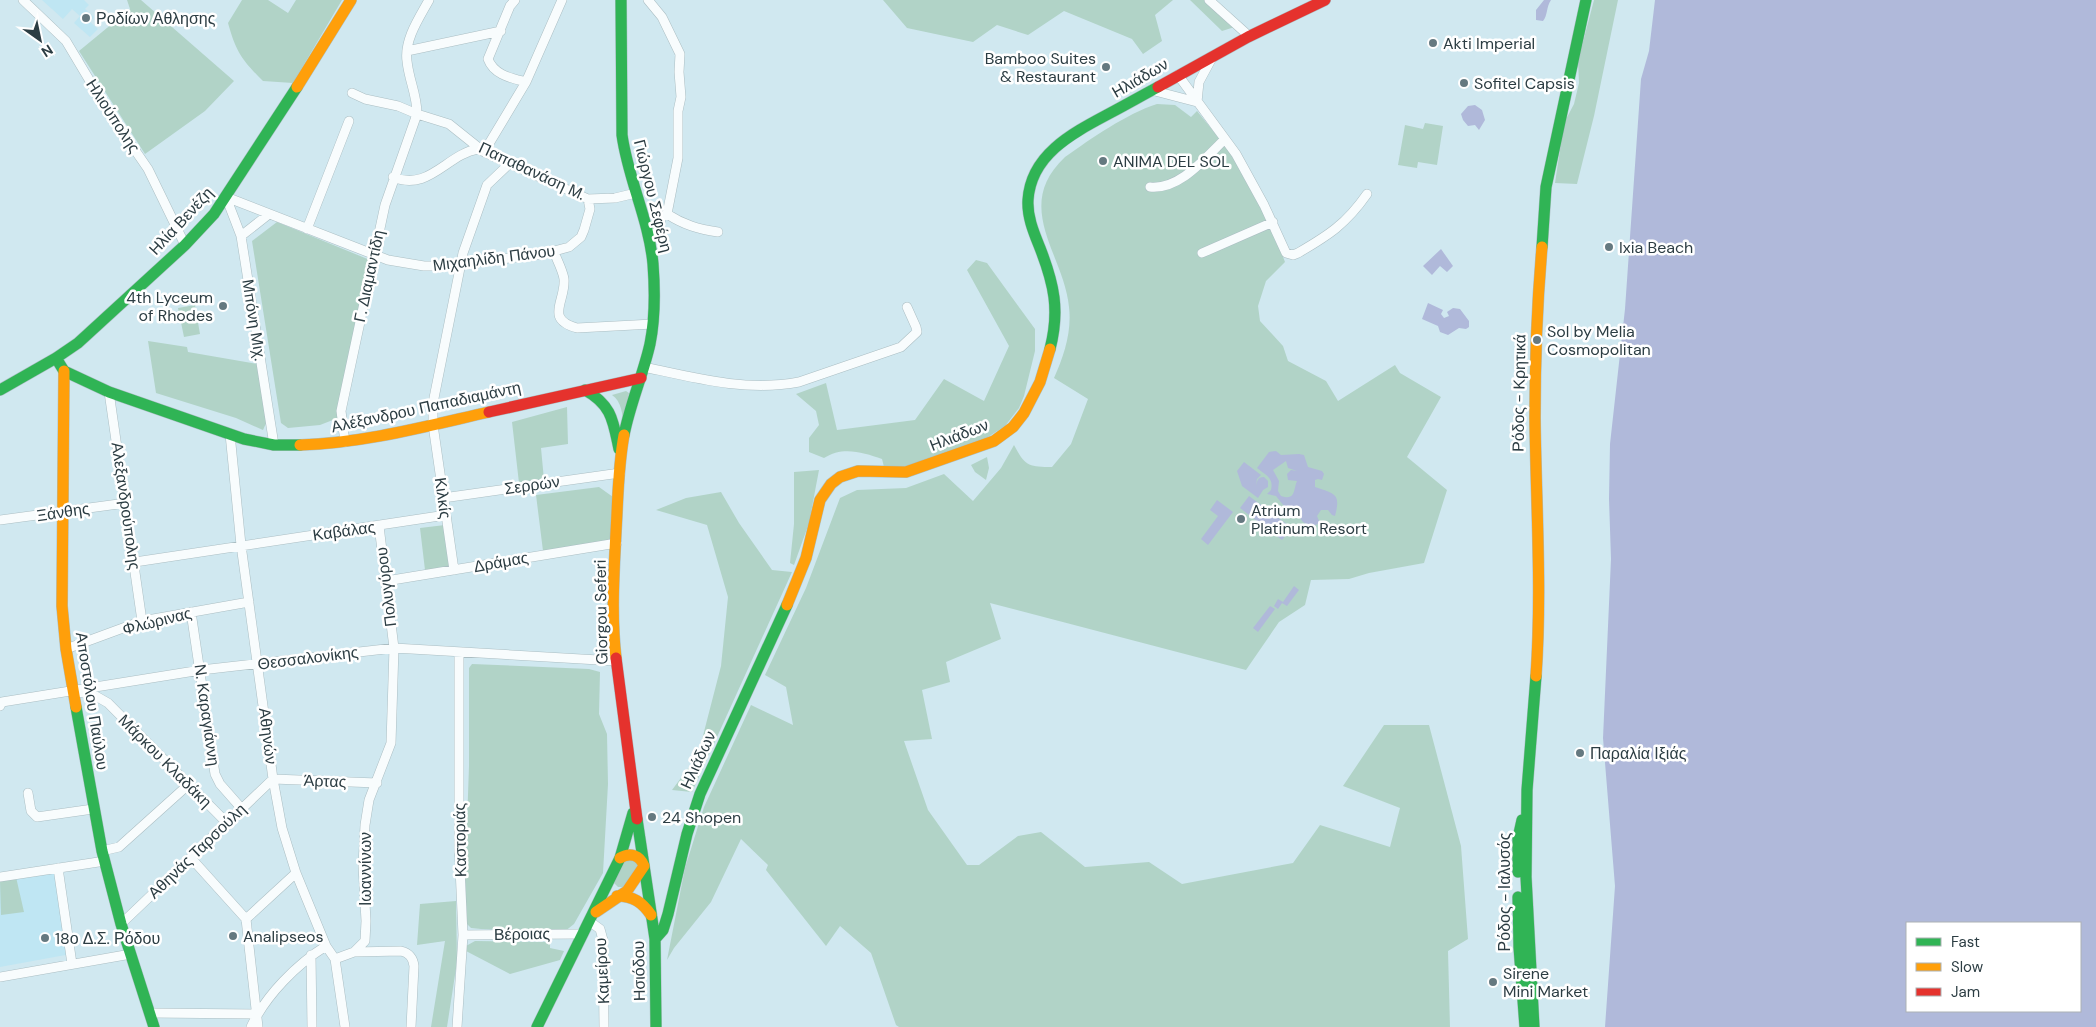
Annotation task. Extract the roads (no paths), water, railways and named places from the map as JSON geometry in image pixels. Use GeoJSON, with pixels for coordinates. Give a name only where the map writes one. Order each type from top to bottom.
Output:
{"type":"FeatureCollection","features":[{"type":"Feature","properties":{"kind":"street","name":"Ηλιούπολης"},"geometry":{"type":"LineString","coordinates":[[23,0],[66,41],[106,108],[148,169],[185,245]]}},
{"type":"Feature","properties":{"kind":"street","name":"Ηλία Βενέζη"},"geometry":{"type":"LineString","coordinates":[[0,390],[78,343],[185,245],[214,214],[275,123],[351,0]]}},
{"type":"Feature","properties":{"kind":"street"},"geometry":{"type":"LineString","coordinates":[[417,114],[417,99],[408,68],[407,52],[416,25],[429,0]]}},
{"type":"Feature","properties":{"kind":"street"},"geometry":{"type":"LineString","coordinates":[[515,0],[510,6],[488,59],[490,65],[502,76],[526,82]]}},
{"type":"Feature","properties":{"kind":"street"},"geometry":{"type":"LineString","coordinates":[[393,177],[403,181],[412,181],[436,172],[468,150],[481,151],[526,82],[562,0]]}},
{"type":"Feature","properties":{"kind":"street","name":"Γιώργου Σεφέρη"},"geometry":{"type":"LineString","coordinates":[[620,456],[653,324],[653,263],[648,236],[624,150],[621,126],[621,0]]}},
{"type":"Feature","properties":{"kind":"street"},"geometry":{"type":"LineString","coordinates":[[648,0],[662,17],[680,54],[679,72],[682,97],[678,111],[678,158],[667,214]]}},
{"type":"Feature","properties":{"kind":"street"},"geometry":{"type":"LineString","coordinates":[[1209,0],[1249,36]]}},
{"type":"Feature","properties":{"kind":"street","name":"Ηλιάδων"},"geometry":{"type":"LineString","coordinates":[[655,939],[663,930],[668,914],[696,805],[769,648],[811,546],[818,506],[824,494],[836,479],[854,471],[868,469],[896,473],[906,472],[994,441],[1015,424],[1030,400],[1050,350],[1055,320],[1056,298],[1034,237],[1028,201],[1032,178],[1047,154],[1066,139],[1214,54],[1325,0]]}},
{"type":"Feature","properties":{"kind":"street","name":"Ρόδος - Κρητικά"},"geometry":{"type":"LineString","coordinates":[[1527,790],[1539,635],[1534,416],[1540,264],[1546,187],[1586,0]]}},
{"type":"Feature","properties":{"kind":"street"},"geometry":{"type":"LineString","coordinates":[[407,52],[501,31]]}},
{"type":"Feature","properties":{"kind":"street"},"geometry":{"type":"LineString","coordinates":[[1197,102],[1199,82],[1214,54]]}},
{"type":"Feature","properties":{"kind":"street"},"geometry":{"type":"LineString","coordinates":[[1178,75],[1236,154],[1273,222],[1286,253],[1293,255],[1330,234],[1352,215],[1367,194]]}},
{"type":"Feature","properties":{"kind":"street"},"geometry":{"type":"LineString","coordinates":[[1151,90],[1197,102]]}},
{"type":"Feature","properties":{"kind":"street","name":"Παπαθανάση Μ."},"geometry":{"type":"LineString","coordinates":[[352,93],[366,99],[408,109],[417,114],[449,124],[462,132],[481,151],[588,199],[614,198],[636,193]]}},
{"type":"Feature","properties":{"kind":"street","name":"Γ. Διαμαντίδη"},"geometry":{"type":"LineString","coordinates":[[345,442],[341,411],[374,254],[393,177],[417,114]]}},
{"type":"Feature","properties":{"kind":"street"},"geometry":{"type":"LineString","coordinates":[[307,229],[349,122]]}},
{"type":"Feature","properties":{"kind":"street"},"geometry":{"type":"LineString","coordinates":[[1150,187],[1159,188],[1175,182],[1196,167],[1225,139]]}},
{"type":"Feature","properties":{"kind":"street","name":"Κιλκίς"},"geometry":{"type":"LineString","coordinates":[[454,570],[433,425],[433,403],[463,253],[487,185],[509,164]]}},
{"type":"Feature","properties":{"kind":"street","name":"Μιχαηλίδη Πάνου"},"geometry":{"type":"LineString","coordinates":[[226,197],[388,260],[424,266],[444,266],[554,252],[569,247],[581,237],[589,218],[588,199]]}},
{"type":"Feature","properties":{"kind":"street","name":"Μπόνη Μιχ."},"geometry":{"type":"LineString","coordinates":[[226,197],[241,236],[274,445]]}},
{"type":"Feature","properties":{"kind":"street"},"geometry":{"type":"LineString","coordinates":[[241,236],[269,214]]}},
{"type":"Feature","properties":{"kind":"street"},"geometry":{"type":"LineString","coordinates":[[667,214],[695,228],[718,232]]}},
{"type":"Feature","properties":{"kind":"street"},"geometry":{"type":"LineString","coordinates":[[648,236],[658,231],[661,217],[667,214]]}},
{"type":"Feature","properties":{"kind":"street"},"geometry":{"type":"LineString","coordinates":[[1202,253],[1273,222]]}},
{"type":"Feature","properties":{"kind":"street"},"geometry":{"type":"LineString","coordinates":[[554,252],[564,277],[558,311],[565,325],[577,328],[653,324]]}},
{"type":"Feature","properties":{"kind":"street"},"geometry":{"type":"LineString","coordinates":[[642,373],[732,384],[784,385],[799,382],[906,344],[917,332],[907,307]]}},
{"type":"Feature","properties":{"kind":"street"},"geometry":{"type":"LineString","coordinates":[[56,358],[64,371]]}},
{"type":"Feature","properties":{"kind":"street","name":"Αλέξανδρου Παπαδιαμάντη"},"geometry":{"type":"LineString","coordinates":[[64,371],[109,392],[257,443],[305,446],[345,442],[433,425],[586,390],[642,373]]}},
{"type":"Feature","properties":{"kind":"street","name":"Αποστόλου Παύλου"},"geometry":{"type":"LineString","coordinates":[[64,371],[62,606],[66,649],[93,809],[103,856],[121,924],[154,1027]]}},
{"type":"Feature","properties":{"kind":"street"},"geometry":{"type":"LineString","coordinates":[[586,390],[598,396],[610,411],[620,456]]}},
{"type":"Feature","properties":{"kind":"street","name":"Αλεξανδρούπολης"},"geometry":{"type":"LineString","coordinates":[[109,392],[142,621]]}},
{"type":"Feature","properties":{"kind":"street","name":"Αθηνών"},"geometry":{"type":"LineString","coordinates":[[230,434],[241,545],[259,664],[273,779],[282,828],[296,873],[326,946],[335,959],[345,1027]]}},
{"type":"Feature","properties":{"kind":"street","name":"Giorgou Seferi"},"geometry":{"type":"LineString","coordinates":[[620,456],[614,580],[616,661],[634,797]]}},
{"type":"Feature","properties":{"kind":"street","name":"Σερρών"},"geometry":{"type":"LineString","coordinates":[[444,498],[620,473]]}},
{"type":"Feature","properties":{"kind":"street","name":"Ξάνθης"},"geometry":{"type":"LineString","coordinates":[[0,520],[126,503]]}},
{"type":"Feature","properties":{"kind":"street","name":"Καβάλας"},"geometry":{"type":"LineString","coordinates":[[135,562],[446,515]]}},
{"type":"Feature","properties":{"kind":"street","name":"Πολυγύρου"},"geometry":{"type":"LineString","coordinates":[[377,783],[391,743],[394,648],[379,526]]}},
{"type":"Feature","properties":{"kind":"street","name":"Δράμας"},"geometry":{"type":"LineString","coordinates":[[386,581],[617,543]]}},
{"type":"Feature","properties":{"kind":"street","name":"Φλώρινας"},"geometry":{"type":"LineString","coordinates":[[66,649],[142,621],[250,602]]}},
{"type":"Feature","properties":{"kind":"street","name":"Ν. Καραγιάννη"},"geometry":{"type":"LineString","coordinates":[[191,612],[215,774],[220,784],[242,809]]}},
{"type":"Feature","properties":{"kind":"street","name":"Θεσσαλονίκης"},"geometry":{"type":"LineString","coordinates":[[1,704],[201,670],[394,648],[616,661]]}},
{"type":"Feature","properties":{"kind":"street","name":"Καστοριάς"},"geometry":{"type":"LineString","coordinates":[[457,1027],[463,935],[460,845],[459,652]]}},
{"type":"Feature","properties":{"kind":"street","name":"Μάρκου Κλαδάκη"},"geometry":{"type":"LineString","coordinates":[[73,691],[94,695],[108,703],[227,823]]}},
{"type":"Feature","properties":{"kind":"street","name":"Άρτας"},"geometry":{"type":"LineString","coordinates":[[273,779],[377,783]]}},
{"type":"Feature","properties":{"kind":"street","name":"Αθηνάς Ταρσούλη"},"geometry":{"type":"LineString","coordinates":[[121,924],[273,779]]}},
{"type":"Feature","properties":{"kind":"street","name":"Ιωαννίνων"},"geometry":{"type":"LineString","coordinates":[[354,952],[364,941],[366,935],[363,866],[365,825],[370,800],[377,783]]}},
{"type":"Feature","properties":{"kind":"street"},"geometry":{"type":"LineString","coordinates":[[0,877],[58,868],[103,856],[118,847],[188,785]]}},
{"type":"Feature","properties":{"kind":"street","name":"Ρόδος - Ιαλυσός"},"geometry":{"type":"LineString","coordinates":[[1527,790],[1526,890],[1534,1027]]}},
{"type":"Feature","properties":{"kind":"street","name":"Ρόδος - Ιαλυσός"},"geometry":{"type":"LineString","coordinates":[[1525,1022],[1519,947],[1518,838],[1527,790]]}},
{"type":"Feature","properties":{"kind":"street"},"geometry":{"type":"LineString","coordinates":[[28,793],[30,811],[37,817],[93,809]]}},
{"type":"Feature","properties":{"kind":"street"},"geometry":{"type":"LineString","coordinates":[[634,797],[652,920]]}},
{"type":"Feature","properties":{"kind":"street"},"geometry":{"type":"LineString","coordinates":[[537,1027],[620,858],[629,832],[634,797]]}},
{"type":"Feature","properties":{"kind":"street"},"geometry":{"type":"LineString","coordinates":[[592,917],[630,888],[644,866],[642,859],[635,854],[626,854],[620,858]]}},
{"type":"Feature","properties":{"kind":"street"},"geometry":{"type":"LineString","coordinates":[[191,858],[246,919],[258,1027]]}},
{"type":"Feature","properties":{"kind":"street"},"geometry":{"type":"LineString","coordinates":[[58,868],[72,964]]}},
{"type":"Feature","properties":{"kind":"street"},"geometry":{"type":"LineString","coordinates":[[246,919],[296,873]]}},
{"type":"Feature","properties":{"kind":"street"},"geometry":{"type":"LineString","coordinates":[[608,882],[611,894],[629,896],[639,900],[652,920],[663,923],[668,914]]}},
{"type":"Feature","properties":{"kind":"street","name":"Καμείρου"},"geometry":{"type":"LineString","coordinates":[[592,917],[600,930],[603,940],[604,1027]]}},
{"type":"Feature","properties":{"kind":"street","name":"Ησιόδου"},"geometry":{"type":"LineString","coordinates":[[652,920],[655,939],[656,1027]]}},
{"type":"Feature","properties":{"kind":"street","name":"Βέροιας"},"geometry":{"type":"LineString","coordinates":[[463,935],[582,934]]}},
{"type":"Feature","properties":{"kind":"street"},"geometry":{"type":"LineString","coordinates":[[251,1027],[257,1014],[283,983],[311,955],[326,946]]}},
{"type":"Feature","properties":{"kind":"street"},"geometry":{"type":"LineString","coordinates":[[335,959],[354,952],[401,951],[412,958],[414,966],[411,1027]]}},
{"type":"Feature","properties":{"kind":"street"},"geometry":{"type":"LineString","coordinates":[[0,976],[131,954]]}},
{"type":"Feature","properties":{"kind":"street"},"geometry":{"type":"LineString","coordinates":[[311,955],[312,1027]]}},
{"type":"Feature","properties":{"kind":"street"},"geometry":{"type":"LineString","coordinates":[[150,1013],[257,1014]]}},
{"type":"Feature","properties":{"kind":"place","name":"Ροδίων Αθλησης"},"geometry":{"type":"Point","coordinates":[86,18]}},
{"type":"Feature","properties":{"kind":"place","name":"Akti Imperial"},"geometry":{"type":"Point","coordinates":[1433,43]}},
{"type":"Feature","properties":{"kind":"place","name":"Bamboo Suites & Restaurant"},"geometry":{"type":"Point","coordinates":[1106,67]}},
{"type":"Feature","properties":{"kind":"place","name":"Sofitel Capsis"},"geometry":{"type":"Point","coordinates":[1464,83]}},
{"type":"Feature","properties":{"kind":"place","name":"ANIMA DEL SOL"},"geometry":{"type":"Point","coordinates":[1103,161]}},
{"type":"Feature","properties":{"kind":"place","name":"Ixia Beach"},"geometry":{"type":"Point","coordinates":[1609,247]}},
{"type":"Feature","properties":{"kind":"place","name":"4th Lyceum of Rhodes"},"geometry":{"type":"Point","coordinates":[223,306]}},
{"type":"Feature","properties":{"kind":"place","name":"Sol by Melia Cosmopolitan"},"geometry":{"type":"Point","coordinates":[1537,340]}},
{"type":"Feature","properties":{"kind":"place","name":"Atrium Platinum Resort"},"geometry":{"type":"Point","coordinates":[1241,519]}},
{"type":"Feature","properties":{"kind":"place","name":"Παραλία Ιξιάς"},"geometry":{"type":"Point","coordinates":[1580,753]}},
{"type":"Feature","properties":{"kind":"place","name":"24 Shopen"},"geometry":{"type":"Point","coordinates":[652,817]}},
{"type":"Feature","properties":{"kind":"place","name":"Analipseos"},"geometry":{"type":"Point","coordinates":[233,936]}},
{"type":"Feature","properties":{"kind":"place","name":"18ο Δ.Σ. Ρόδου"},"geometry":{"type":"Point","coordinates":[45,938]}},
{"type":"Feature","properties":{"kind":"place","name":"Sirene Mini Market"},"geometry":{"type":"Point","coordinates":[1493,982]}}]}
